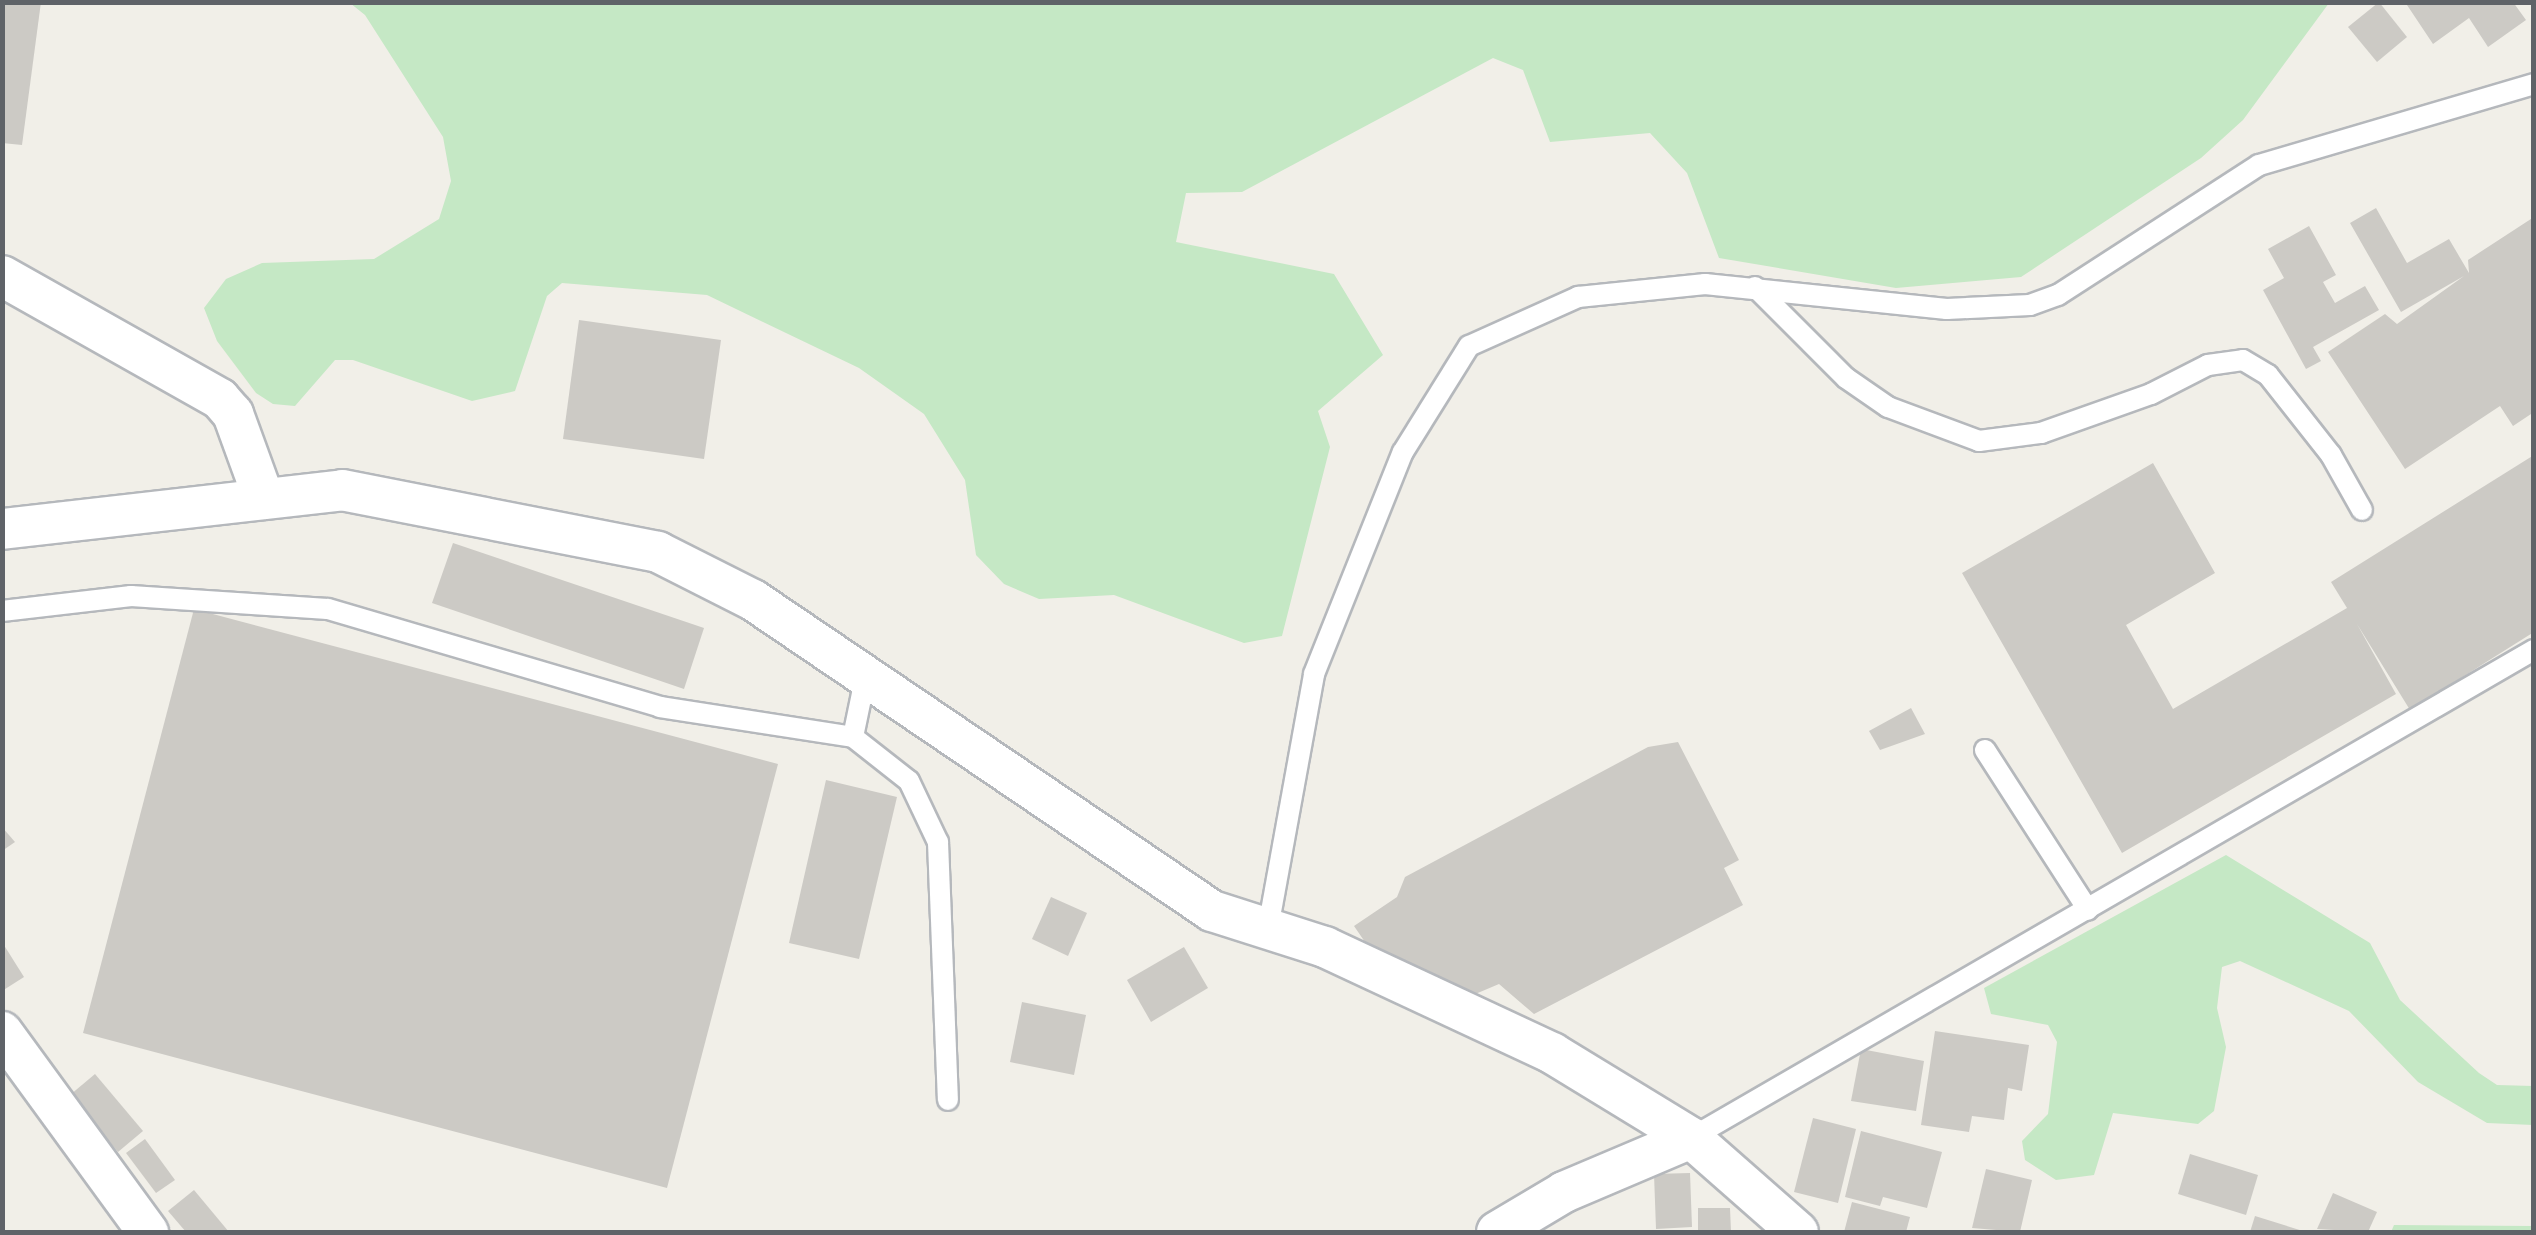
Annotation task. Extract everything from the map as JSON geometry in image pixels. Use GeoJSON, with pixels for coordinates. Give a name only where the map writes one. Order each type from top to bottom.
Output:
{"type":"FeatureCollection","features":[{"type":"Feature","properties":{"kind":"street"},"geometry":{"type":"LineString","coordinates":[[2,276],[220,399],[233,414],[264,499]]}},
{"type":"Feature","properties":{"kind":"street"},"geometry":{"type":"LineString","coordinates":[[2,529],[331,490],[372,494],[658,552],[753,600],[1196,902],[1268,928],[1518,1033],[1691,1138],[1798,1232]]}},
{"type":"Feature","properties":{"kind":"street"},"geometry":{"type":"LineString","coordinates":[[2,1032],[148,1232]]}},
{"type":"Feature","properties":{"kind":"street"},"geometry":{"type":"LineString","coordinates":[[1497,1232],[1564,1192],[1691,1138]]}},
{"type":"Feature","properties":{"kind":"lane"},"geometry":{"type":"LineString","coordinates":[[1268,928],[1314,674],[1403,452],[1469,346],[1578,296],[1705,284],[1962,310],[2030,305],[2058,295],[2259,165],[2534,84]]}},
{"type":"Feature","properties":{"kind":"lane"},"geometry":{"type":"LineString","coordinates":[[1754,287],[1860,388],[1926,426],[1979,441],[2041,432],[2151,394],[2208,365],[2243,360],[2268,375],[2331,455],[2362,510]]}},
{"type":"Feature","properties":{"kind":"lane"},"geometry":{"type":"LineString","coordinates":[[2,611],[131,596],[328,608],[660,707],[852,736],[909,781],[938,842],[948,1100]]}},
{"type":"Feature","properties":{"kind":"lane"},"geometry":{"type":"LineString","coordinates":[[1691,1138],[2534,650]]}},
{"type":"Feature","properties":{"kind":"lane"},"geometry":{"type":"LineString","coordinates":[[852,736],[864,678]]}},
{"type":"Feature","properties":{"kind":"lane"},"geometry":{"type":"LineString","coordinates":[[1985,750],[2088,910]]}},
{"type":"Feature","properties":{"kind":"green space"},"geometry":{"type":"Polygon","coordinates":[[[350,3],[2329,3],[2243,120],[2201,158],[2021,277],[1896,288],[1719,258],[1687,173],[1650,133],[1550,142],[1523,70],[1493,58],[1242,192],[1186,193],[1176,242],[1334,274],[1383,355],[1318,411],[1330,447],[1282,636],[1244,643],[1114,595],[1039,599],[1004,584],[976,555],[965,480],[924,414],[859,368],[707,295],[562,283],[547,296],[515,391],[472,401],[353,360],[335,360],[295,406],[273,404],[256,393],[217,341],[204,308],[226,279],[262,263],[374,259],[439,219],[451,181],[443,137],[365,15],[350,3]]]}},
{"type":"Feature","properties":{"kind":"green space"},"geometry":{"type":"Polygon","coordinates":[[[2226,855],[2370,943],[2400,1000],[2479,1073],[2497,1085],[2533,1086],[2533,1125],[2487,1123],[2418,1082],[2349,1011],[2240,961],[2222,967],[2217,1008],[2226,1047],[2214,1111],[2198,1124],[2113,1113],[2094,1175],[2056,1180],[2025,1160],[2022,1141],[2048,1114],[2057,1042],[2048,1025],[1991,1014],[1984,988],[2226,855]]]}},
{"type":"Feature","properties":{"kind":"green space"},"geometry":{"type":"Polygon","coordinates":[[[2394,1225],[2533,1226],[2533,1232],[2391,1232],[2394,1225]]]}},
{"type":"Feature","properties":{"kind":"building"},"geometry":{"type":"Polygon","coordinates":[[[2,2],[41,2],[22,145],[2,143],[2,2]]]}},
{"type":"Feature","properties":{"kind":"building"},"geometry":{"type":"Polygon","coordinates":[[[2379,2],[2407,37],[2377,62],[2348,27],[2379,2]]]}},
{"type":"Feature","properties":{"kind":"building"},"geometry":{"type":"Polygon","coordinates":[[[2405,2],[2513,2],[2526,20],[2488,47],[2469,18],[2433,44],[2405,2]]]}},
{"type":"Feature","properties":{"kind":"building"},"geometry":{"type":"Polygon","coordinates":[[[2376,208],[2407,263],[2449,239],[2469,273],[2468,260],[2534,217],[2534,412],[2513,426],[2500,406],[2405,469],[2328,352],[2385,314],[2397,324],[2464,276],[2401,312],[2350,223],[2376,208]]]}},
{"type":"Feature","properties":{"kind":"building"},"geometry":{"type":"Polygon","coordinates":[[[2309,226],[2336,275],[2323,282],[2335,303],[2365,286],[2379,310],[2313,347],[2321,361],[2306,369],[2263,290],[2284,278],[2268,249],[2309,226]]]}},
{"type":"Feature","properties":{"kind":"building"},"geometry":{"type":"Polygon","coordinates":[[[579,320],[721,340],[704,459],[563,439],[579,320]]]}},
{"type":"Feature","properties":{"kind":"building"},"geometry":{"type":"Polygon","coordinates":[[[2534,455],[2534,632],[2410,710],[2357,624],[2396,694],[2122,853],[1962,573],[2153,463],[2215,573],[2126,625],[2173,709],[2347,608],[2331,582],[2534,455]]]}},
{"type":"Feature","properties":{"kind":"building"},"geometry":{"type":"Polygon","coordinates":[[[453,543],[704,628],[684,689],[432,603],[453,543]]]}},
{"type":"Feature","properties":{"kind":"building"},"geometry":{"type":"Polygon","coordinates":[[[194,609],[778,764],[667,1188],[83,1033],[194,609]]]}},
{"type":"Feature","properties":{"kind":"building"},"geometry":{"type":"Polygon","coordinates":[[[1911,708],[1925,734],[1880,750],[1869,731],[1911,708]]]}},
{"type":"Feature","properties":{"kind":"building"},"geometry":{"type":"Polygon","coordinates":[[[1678,742],[1739,860],[1724,868],[1743,905],[1534,1014],[1499,984],[1473,995],[1378,961],[1354,926],[1397,897],[1405,877],[1648,747],[1678,742]]]}},
{"type":"Feature","properties":{"kind":"building"},"geometry":{"type":"Polygon","coordinates":[[[826,780],[897,797],[859,959],[789,943],[826,780]]]}},
{"type":"Feature","properties":{"kind":"building"},"geometry":{"type":"Polygon","coordinates":[[[2,827],[15,842],[2,851],[2,827]]]}},
{"type":"Feature","properties":{"kind":"building"},"geometry":{"type":"Polygon","coordinates":[[[1051,897],[1087,913],[1068,956],[1032,939],[1051,897]]]}},
{"type":"Feature","properties":{"kind":"building"},"geometry":{"type":"Polygon","coordinates":[[[2,942],[24,977],[2,991],[2,942]]]}},
{"type":"Feature","properties":{"kind":"building"},"geometry":{"type":"Polygon","coordinates":[[[1184,947],[1208,988],[1151,1022],[1127,980],[1184,947]]]}},
{"type":"Feature","properties":{"kind":"building"},"geometry":{"type":"Polygon","coordinates":[[[1022,1002],[1086,1015],[1074,1075],[1010,1062],[1022,1002]]]}},
{"type":"Feature","properties":{"kind":"building"},"geometry":{"type":"Polygon","coordinates":[[[1935,1031],[2029,1045],[2022,1091],[2008,1088],[2004,1120],[1972,1116],[1969,1132],[1921,1125],[1935,1031]]]}},
{"type":"Feature","properties":{"kind":"building"},"geometry":{"type":"Polygon","coordinates":[[[1861,1049],[1924,1061],[1916,1111],[1851,1101],[1861,1049]]]}},
{"type":"Feature","properties":{"kind":"building"},"geometry":{"type":"Polygon","coordinates":[[[95,1074],[143,1131],[118,1152],[70,1095],[95,1074]]]}},
{"type":"Feature","properties":{"kind":"building"},"geometry":{"type":"Polygon","coordinates":[[[1813,1118],[1856,1129],[1838,1203],[1794,1192],[1813,1118]]]}},
{"type":"Feature","properties":{"kind":"building"},"geometry":{"type":"Polygon","coordinates":[[[1861,1131],[1942,1152],[1927,1208],[1883,1197],[1880,1206],[1845,1197],[1861,1131]]]}},
{"type":"Feature","properties":{"kind":"building"},"geometry":{"type":"Polygon","coordinates":[[[145,1139],[175,1180],[156,1193],[126,1153],[145,1139]]]}},
{"type":"Feature","properties":{"kind":"building"},"geometry":{"type":"Polygon","coordinates":[[[2190,1154],[2258,1175],[2246,1215],[2178,1194],[2190,1154]]]}},
{"type":"Feature","properties":{"kind":"building"},"geometry":{"type":"Polygon","coordinates":[[[1986,1169],[2032,1180],[2020,1232],[1972,1228],[1986,1169]]]}},
{"type":"Feature","properties":{"kind":"building"},"geometry":{"type":"Polygon","coordinates":[[[1690,1173],[1692,1227],[1656,1229],[1654,1174],[1690,1173]]]}},
{"type":"Feature","properties":{"kind":"building"},"geometry":{"type":"Polygon","coordinates":[[[194,1190],[229,1232],[186,1232],[168,1211],[194,1190]]]}},
{"type":"Feature","properties":{"kind":"building"},"geometry":{"type":"Polygon","coordinates":[[[2333,1193],[2377,1212],[2368,1232],[2317,1229],[2333,1193]]]}},
{"type":"Feature","properties":{"kind":"building"},"geometry":{"type":"Polygon","coordinates":[[[1852,1202],[1910,1217],[1906,1232],[1844,1232],[1852,1202]]]}},
{"type":"Feature","properties":{"kind":"building"},"geometry":{"type":"Polygon","coordinates":[[[1698,1208],[1730,1208],[1731,1232],[1698,1232],[1698,1208]]]}},
{"type":"Feature","properties":{"kind":"building"},"geometry":{"type":"Polygon","coordinates":[[[2255,1216],[2306,1232],[2250,1232],[2255,1216]]]}}]}
